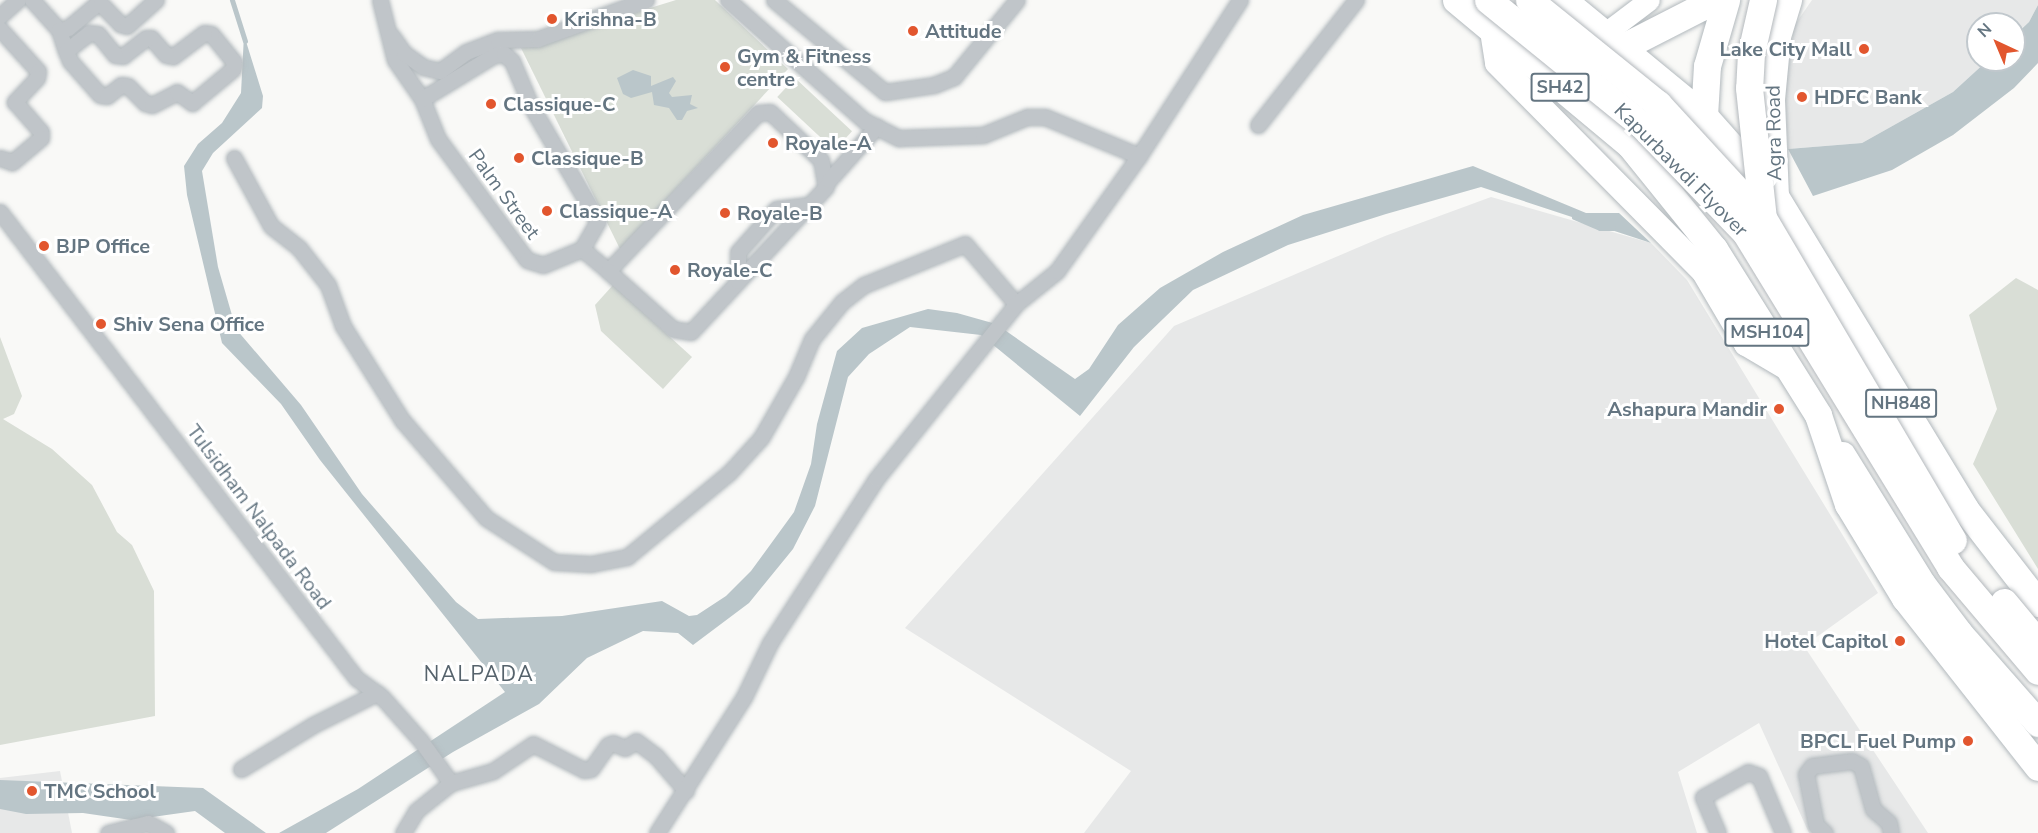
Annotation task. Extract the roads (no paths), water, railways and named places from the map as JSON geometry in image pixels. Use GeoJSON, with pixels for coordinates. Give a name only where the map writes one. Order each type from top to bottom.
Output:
{"type":"FeatureCollection","features":[{"type":"Feature","properties":{"kind":"highway","name":"SH42"},"geometry":{"type":"LineString","coordinates":[[1456,0],[1630,145],[1714,249]]}},
{"type":"Feature","properties":{"kind":"highway","name":"Kapurbawdi Flyover"},"geometry":{"type":"LineString","coordinates":[[1488,0],[1642,125],[1745,232],[1944,558],[2038,671]]}},
{"type":"Feature","properties":{"kind":"highway","name":"Kapurbawdi Flyover"},"geometry":{"type":"LineString","coordinates":[[1529,0],[1658,104],[1769,207],[1951,536],[2038,643]]}},
{"type":"Feature","properties":{"kind":"highway"},"geometry":{"type":"LineString","coordinates":[[1563,0],[1704,116],[1769,207]]}},
{"type":"Feature","properties":{"kind":"highway"},"geometry":{"type":"LineString","coordinates":[[1613,41],[1701,8],[1708,0]]}},
{"type":"Feature","properties":{"kind":"highway"},"geometry":{"type":"LineString","coordinates":[[1659,179],[1685,149],[1704,116],[1707,66],[1725,0]]}},
{"type":"Feature","properties":{"kind":"highway"},"geometry":{"type":"LineString","coordinates":[[1763,0],[1751,53],[1749,88],[1769,207]]}},
{"type":"Feature","properties":{"kind":"highway","name":"Agra Road"},"geometry":{"type":"LineString","coordinates":[[1769,207],[1771,99],[1777,36],[1788,0]]}},
{"type":"Feature","properties":{"kind":"highway"},"geometry":{"type":"LineString","coordinates":[[1714,249],[1769,207]]}},
{"type":"Feature","properties":{"kind":"highway","name":"NH848"},"geometry":{"type":"LineString","coordinates":[[1769,207],[1827,282],[1965,509],[2038,603]]}},
{"type":"Feature","properties":{"kind":"highway","name":"MSH104"},"geometry":{"type":"LineString","coordinates":[[1714,249],[1754,335],[1792,371],[1818,415]]}},
{"type":"Feature","properties":{"kind":"highway"},"geometry":{"type":"LineString","coordinates":[[1754,335],[1827,282]]}},
{"type":"Feature","properties":{"kind":"highway"},"geometry":{"type":"LineString","coordinates":[[1818,415],[1922,584],[1959,633],[2038,723]]}},
{"type":"Feature","properties":{"kind":"highway"},"geometry":{"type":"LineString","coordinates":[[1818,415],[1848,504],[1905,598],[2038,766]]}},
{"type":"Feature","properties":{"kind":"main road"},"geometry":{"type":"LineString","coordinates":[[1492,31],[1497,63],[1703,271],[1754,335]]}},
{"type":"Feature","properties":{"kind":"street"},"geometry":{"type":"LineString","coordinates":[[0,16],[18,0]]}},
{"type":"Feature","properties":{"kind":"street"},"geometry":{"type":"LineString","coordinates":[[32,0],[58,30],[66,51],[70,61],[100,95],[107,96],[121,85],[128,86],[145,103],[152,105],[171,92],[192,103],[233,69],[234,62],[210,34],[204,33],[173,57],[166,56],[151,38],[146,38],[123,56],[115,55],[98,34],[88,33],[66,51]]}},
{"type":"Feature","properties":{"kind":"street"},"geometry":{"type":"LineString","coordinates":[[58,30],[68,28],[101,4],[120,24],[127,26],[156,0]]}},
{"type":"Feature","properties":{"kind":"street","name":"Palm Street"},"geometry":{"type":"LineString","coordinates":[[380,0],[395,60],[422,99],[438,139],[527,260],[543,265],[582,249]]}},
{"type":"Feature","properties":{"kind":"street"},"geometry":{"type":"LineString","coordinates":[[385,27],[404,53],[423,67],[440,71],[466,52],[498,40],[538,39],[646,0]]}},
{"type":"Feature","properties":{"kind":"street"},"geometry":{"type":"LineString","coordinates":[[728,0],[871,124],[899,138],[983,135],[1027,117],[1045,117],[1139,156]]}},
{"type":"Feature","properties":{"kind":"street"},"geometry":{"type":"LineString","coordinates":[[774,0],[885,92],[934,85],[954,77],[1017,0]]}},
{"type":"Feature","properties":{"kind":"street"},"geometry":{"type":"LineString","coordinates":[[657,833],[744,698],[770,643],[876,479],[1016,304],[1057,271],[1139,156],[1240,0]]}},
{"type":"Feature","properties":{"kind":"street"},"geometry":{"type":"LineString","coordinates":[[1258,125],[1356,0]]}},
{"type":"Feature","properties":{"kind":"street"},"geometry":{"type":"LineString","coordinates":[[1509,0],[1685,149]]}},
{"type":"Feature","properties":{"kind":"street"},"geometry":{"type":"LineString","coordinates":[[1613,41],[1648,0]]}},
{"type":"Feature","properties":{"kind":"street"},"geometry":{"type":"LineString","coordinates":[[0,29],[38,71],[37,78],[15,102],[41,132],[41,138],[12,162],[0,158]]}},
{"type":"Feature","properties":{"kind":"street"},"geometry":{"type":"LineString","coordinates":[[422,99],[494,55],[504,54],[512,61],[531,106],[598,221],[582,249],[673,329],[691,332],[809,205],[871,124]]}},
{"type":"Feature","properties":{"kind":"street"},"geometry":{"type":"LineString","coordinates":[[609,271],[758,112],[770,112],[821,160],[828,183]]}},
{"type":"Feature","properties":{"kind":"street"},"geometry":{"type":"LineString","coordinates":[[234,158],[271,226],[299,248],[328,285],[343,326],[402,420],[486,518],[554,562],[591,564],[627,557],[729,473],[761,438],[796,377],[812,339],[842,302],[864,285],[965,244],[1016,304]]}},
{"type":"Feature","properties":{"kind":"street","name":"Tulsidham Nalpada Road"},"geometry":{"type":"LineString","coordinates":[[0,212],[356,678],[377,693],[421,741],[451,783]]}},
{"type":"Feature","properties":{"kind":"street"},"geometry":{"type":"LineString","coordinates":[[241,769],[313,725],[377,693]]}},
{"type":"Feature","properties":{"kind":"street"},"geometry":{"type":"LineString","coordinates":[[403,833],[416,811],[451,783],[494,771],[533,744],[584,770],[591,769],[608,745],[613,743],[625,748],[636,741],[656,756],[686,791]]}},
{"type":"Feature","properties":{"kind":"street"},"geometry":{"type":"LineString","coordinates":[[1825,833],[1816,825],[1806,774],[1812,766],[1852,761],[1861,766],[1873,809],[1889,823],[1891,833]]}},
{"type":"Feature","properties":{"kind":"street"},"geometry":{"type":"LineString","coordinates":[[1718,833],[1703,797],[1748,772],[1759,776],[1783,833]]}},
{"type":"Feature","properties":{"kind":"street"},"geometry":{"type":"LineString","coordinates":[[108,833],[148,823],[166,833]]}},
{"type":"Feature","properties":{"kind":"waterway"},"geometry":{"type":"LineString","coordinates":[[232,0],[245,41]]}},
{"type":"Feature","properties":{"kind":"waterway"},"geometry":{"type":"LineString","coordinates":[[1574,217],[1600,228],[1613,228]]}},
{"type":"Feature","properties":{"kind":"place","name":"Krishna-B"},"geometry":{"type":"Point","coordinates":[552,19]}},
{"type":"Feature","properties":{"kind":"place","name":"Attitude"},"geometry":{"type":"Point","coordinates":[913,31]}},
{"type":"Feature","properties":{"kind":"place","name":"Lake City Mall"},"geometry":{"type":"Point","coordinates":[1864,49]}},
{"type":"Feature","properties":{"kind":"place","name":"Gym & Fitness centre"},"geometry":{"type":"Point","coordinates":[725,67]}},
{"type":"Feature","properties":{"kind":"place","name":"HDFC Bank"},"geometry":{"type":"Point","coordinates":[1802,97]}},
{"type":"Feature","properties":{"kind":"place","name":"Classique-C"},"geometry":{"type":"Point","coordinates":[491,104]}},
{"type":"Feature","properties":{"kind":"place","name":"Royale-A"},"geometry":{"type":"Point","coordinates":[773,143]}},
{"type":"Feature","properties":{"kind":"place","name":"Classique-B"},"geometry":{"type":"Point","coordinates":[519,158]}},
{"type":"Feature","properties":{"kind":"place","name":"Classique-A"},"geometry":{"type":"Point","coordinates":[547,211]}},
{"type":"Feature","properties":{"kind":"place","name":"Royale-B"},"geometry":{"type":"Point","coordinates":[725,213]}},
{"type":"Feature","properties":{"kind":"place","name":"BJP Office"},"geometry":{"type":"Point","coordinates":[44,246]}},
{"type":"Feature","properties":{"kind":"place","name":"Royale-C"},"geometry":{"type":"Point","coordinates":[675,270]}},
{"type":"Feature","properties":{"kind":"place","name":"Shiv Sena Office"},"geometry":{"type":"Point","coordinates":[101,324]}},
{"type":"Feature","properties":{"kind":"place","name":"Ashapura Mandir"},"geometry":{"type":"Point","coordinates":[1779,409]}},
{"type":"Feature","properties":{"kind":"place","name":"Hotel Capitol"},"geometry":{"type":"Point","coordinates":[1900,641]}},
{"type":"Feature","properties":{"kind":"place","name":"BPCL Fuel Pump"},"geometry":{"type":"Point","coordinates":[1968,741]}},
{"type":"Feature","properties":{"kind":"place","name":"TMC School"},"geometry":{"type":"Point","coordinates":[32,791]}},
{"type":"Feature","properties":{"kind":"district","name":"NALPADA"},"geometry":{"type":"Point","coordinates":[479,674]}}]}
